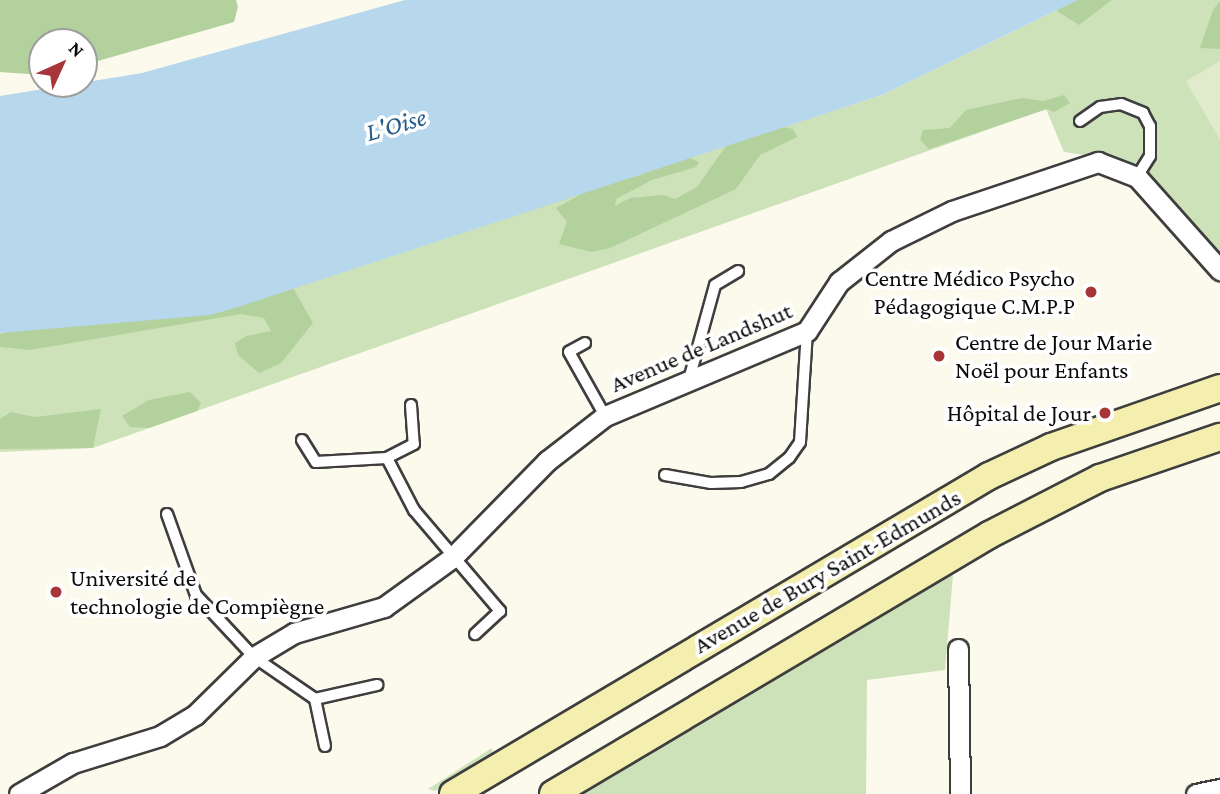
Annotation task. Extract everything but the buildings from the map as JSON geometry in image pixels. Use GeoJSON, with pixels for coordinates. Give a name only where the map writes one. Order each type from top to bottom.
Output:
{"type":"FeatureCollection","features":[{"type":"Feature","properties":{"kind":"main road","name":"Avenue de Bury Saint-Edmunds"},"geometry":{"type":"LineString","coordinates":[[453,794],[989,476],[1051,447],[1220,388]]}},
{"type":"Feature","properties":{"kind":"main road","name":"Avenue de Bury Saint-Edmunds"},"geometry":{"type":"LineString","coordinates":[[553,794],[989,534],[1100,478],[1220,437]]}},
{"type":"Feature","properties":{"kind":"street","name":"Avenue de Landshut"},"geometry":{"type":"LineString","coordinates":[[19,794],[73,762],[160,736],[195,715],[254,657],[293,633],[384,607],[453,558],[547,461],[605,416],[690,376],[744,360],[807,331],[839,282],[891,241],[952,211],[1098,162],[1137,177],[1220,270]]}},
{"type":"Feature","properties":{"kind":"street"},"geometry":{"type":"LineString","coordinates":[[958,649],[961,794]]}},
{"type":"Feature","properties":{"kind":"street"},"geometry":{"type":"LineString","coordinates":[[1196,794],[1220,789]]}},
{"type":"Feature","properties":{"kind":"lane"},"geometry":{"type":"LineString","coordinates":[[1080,121],[1100,107],[1121,104],[1143,113],[1150,126],[1150,156],[1137,177]]}},
{"type":"Feature","properties":{"kind":"lane"},"geometry":{"type":"LineString","coordinates":[[690,376],[715,285],[738,271]]}},
{"type":"Feature","properties":{"kind":"lane"},"geometry":{"type":"LineString","coordinates":[[665,475],[711,484],[741,482],[769,474],[789,458],[800,442],[807,331]]}},
{"type":"Feature","properties":{"kind":"lane"},"geometry":{"type":"LineString","coordinates":[[586,343],[569,352],[605,416]]}},
{"type":"Feature","properties":{"kind":"lane"},"geometry":{"type":"LineString","coordinates":[[302,440],[316,462],[387,458],[414,444],[411,405]]}},
{"type":"Feature","properties":{"kind":"lane"},"geometry":{"type":"LineString","coordinates":[[387,458],[414,510],[500,611],[475,634]]}},
{"type":"Feature","properties":{"kind":"lane"},"geometry":{"type":"LineString","coordinates":[[167,514],[196,595],[254,657],[315,699],[325,746]]}},
{"type":"Feature","properties":{"kind":"lane"},"geometry":{"type":"LineString","coordinates":[[315,699],[377,685]]}},
{"type":"Feature","properties":{"kind":"green space"},"geometry":{"type":"Polygon","coordinates":[[[0,0],[236,0],[238,7],[234,22],[98,61],[98,28],[28,28],[28,74],[0,72],[0,0]]]}},
{"type":"Feature","properties":{"kind":"green space"},"geometry":{"type":"Polygon","coordinates":[[[1058,0],[1112,0],[1079,25],[1057,11],[1058,0]]]}},
{"type":"Feature","properties":{"kind":"green space"},"geometry":{"type":"Polygon","coordinates":[[[1078,0],[1220,0],[1220,256],[1161,187],[1128,161],[1064,152],[1046,109],[93,448],[0,452],[0,333],[124,323],[387,256],[882,95],[1078,0]]]}},
{"type":"Feature","properties":{"kind":"green space"},"geometry":{"type":"Polygon","coordinates":[[[1220,1],[1220,49],[1200,48],[1213,10],[1220,1]]]}},
{"type":"Feature","properties":{"kind":"green space"},"geometry":{"type":"Polygon","coordinates":[[[1220,61],[1220,140],[1186,81],[1220,61]]]}},
{"type":"Feature","properties":{"kind":"green space"},"geometry":{"type":"Polygon","coordinates":[[[1064,95],[1070,103],[1054,112],[1047,109],[929,149],[920,140],[923,130],[950,128],[966,110],[1022,98],[1043,101],[1064,95]]]}},
{"type":"Feature","properties":{"kind":"green space"},"geometry":{"type":"Polygon","coordinates":[[[769,124],[793,129],[797,137],[760,155],[736,189],[610,248],[591,252],[559,244],[567,222],[556,208],[594,187],[641,175],[677,152],[699,162],[696,167],[652,180],[616,199],[615,206],[630,198],[663,195],[675,199],[697,187],[736,132],[769,124]]]}},
{"type":"Feature","properties":{"kind":"green space"},"geometry":{"type":"Polygon","coordinates":[[[289,281],[313,323],[281,363],[259,373],[238,355],[235,343],[246,336],[271,331],[264,318],[241,314],[30,350],[0,347],[0,334],[12,330],[289,281]]]}},
{"type":"Feature","properties":{"kind":"green space"},"geometry":{"type":"Polygon","coordinates":[[[190,392],[201,403],[197,411],[149,428],[130,427],[122,416],[149,400],[190,392]]]}},
{"type":"Feature","properties":{"kind":"green space"},"geometry":{"type":"Polygon","coordinates":[[[101,409],[93,448],[0,449],[0,419],[11,412],[35,417],[101,409]]]}},
{"type":"Feature","properties":{"kind":"green space"},"geometry":{"type":"Polygon","coordinates":[[[953,575],[945,670],[867,680],[866,794],[580,794],[927,586],[953,575]]]}},
{"type":"Feature","properties":{"kind":"green space"},"geometry":{"type":"Polygon","coordinates":[[[492,748],[493,755],[435,791],[428,789],[492,748]]]}},
{"type":"Feature","properties":{"kind":"water","name":"L'Oise"},"geometry":{"type":"Polygon","coordinates":[[[405,0],[1078,0],[882,95],[235,308],[210,315],[0,333],[0,96],[28,91],[28,98],[98,98],[98,80],[142,73],[405,0]]]}},
{"type":"Feature","properties":{"kind":"place","name":"Centre Médico Psycho Pédagogique C.M.P.P"},"geometry":{"type":"Point","coordinates":[1091,292]}},
{"type":"Feature","properties":{"kind":"place","name":"Centre de Jour Marie Noël pour Enfants"},"geometry":{"type":"Point","coordinates":[939,356]}},
{"type":"Feature","properties":{"kind":"place","name":"Hôpital de Jour"},"geometry":{"type":"Point","coordinates":[1105,413]}},
{"type":"Feature","properties":{"kind":"place","name":"Université de technologie de Compiègne"},"geometry":{"type":"Point","coordinates":[56,592]}}]}
